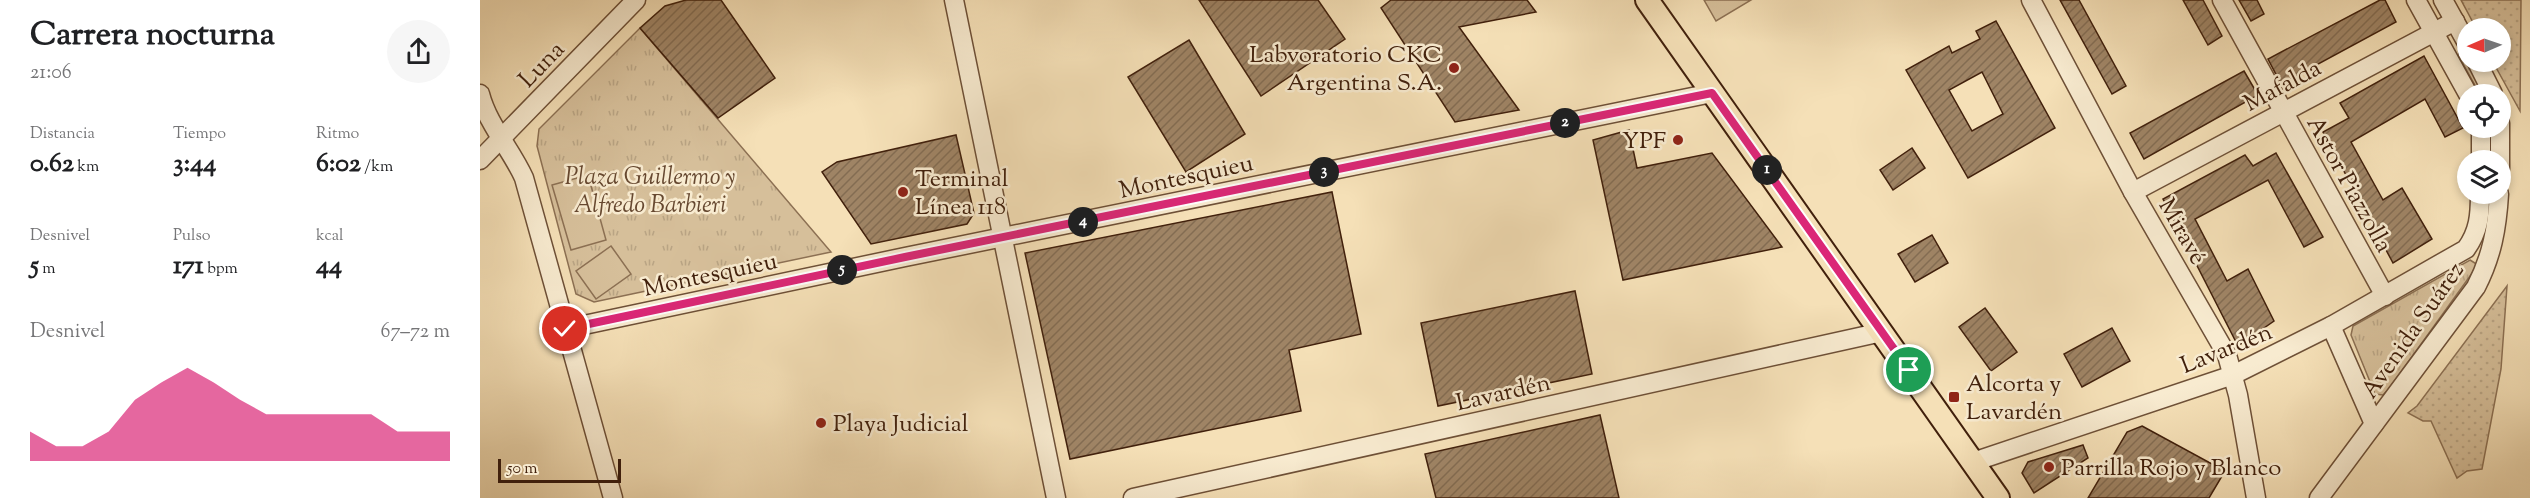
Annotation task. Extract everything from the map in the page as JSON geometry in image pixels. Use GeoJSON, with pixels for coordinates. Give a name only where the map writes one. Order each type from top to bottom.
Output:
{"type":"FeatureCollection","features":[{"type":"Feature","properties":{"kind":"main road"},"geometry":{"type":"LineString","coordinates":[[1647,0],[1998,498]]}},
{"type":"Feature","properties":{"kind":"street","name":"Luna"},"geometry":{"type":"LineString","coordinates":[[480,160],[636,0]]}},
{"type":"Feature","properties":{"kind":"street"},"geometry":{"type":"LineString","coordinates":[[954,0],[1056,498]]}},
{"type":"Feature","properties":{"kind":"street","name":"Miravé"},"geometry":{"type":"LineString","coordinates":[[2031,0],[2133,192],[2227,355],[2233,375],[2256,498]]}},
{"type":"Feature","properties":{"kind":"street","name":"Astor Piazzolla"},"geometry":{"type":"LineString","coordinates":[[2222,0],[2385,296]]}},
{"type":"Feature","properties":{"kind":"street"},"geometry":{"type":"LineString","coordinates":[[2416,0],[2463,84]]}},
{"type":"Feature","properties":{"kind":"street"},"geometry":{"type":"LineString","coordinates":[[2443,0],[2457,26]]}},
{"type":"Feature","properties":{"kind":"street","name":"Mafalda"},"geometry":{"type":"LineString","coordinates":[[2133,192],[2454,21]]}},
{"type":"Feature","properties":{"kind":"street","name":"Montesquieu"},"geometry":{"type":"LineString","coordinates":[[565,329],[1712,93]]}},
{"type":"Feature","properties":{"kind":"street"},"geometry":{"type":"LineString","coordinates":[[480,94],[501,140],[516,159],[524,178],[613,498]]}},
{"type":"Feature","properties":{"kind":"street","name":"Avenida Suárez"},"geometry":{"type":"LineString","coordinates":[[2475,236],[2479,204]]}},
{"type":"Feature","properties":{"kind":"street","name":"Avenida Suárez"},"geometry":{"type":"LineString","coordinates":[[2319,498],[2476,287],[2489,261],[2497,229],[2498,204]]}},
{"type":"Feature","properties":{"kind":"street","name":"Lavardén"},"geometry":{"type":"LineString","coordinates":[[1973,462],[2233,375],[2331,326],[2456,257],[2475,236]]}},
{"type":"Feature","properties":{"kind":"street"},"geometry":{"type":"LineString","coordinates":[[2331,326],[2374,424]]}},
{"type":"Feature","properties":{"kind":"street","name":"Lavardén"},"geometry":{"type":"LineString","coordinates":[[1133,498],[1882,332]]}},
{"type":"Feature","properties":{"kind":"green space"},"geometry":{"type":"Polygon","coordinates":[[[1704,0],[1751,0],[1716,21],[1704,0]]]}},
{"type":"Feature","properties":{"kind":"green space"},"geometry":{"type":"Polygon","coordinates":[[[2461,0],[2521,0],[2520,111],[2511,95],[2511,84],[2505,84],[2499,72],[2511,72],[2511,18],[2471,18],[2461,0]]]}},
{"type":"Feature","properties":{"kind":"green space","name":"Plaza Guillermo y Alfredo Barbieri"},"geometry":{"type":"Polygon","coordinates":[[[640,28],[831,252],[594,302],[576,294],[537,146],[539,129],[640,28]]]}},
{"type":"Feature","properties":{"kind":"green space"},"geometry":{"type":"Polygon","coordinates":[[[2468,72],[2473,72],[2479,84],[2474,84],[2468,72]]]}},
{"type":"Feature","properties":{"kind":"green space"},"geometry":{"type":"Polygon","coordinates":[[[588,175],[606,240],[571,250],[552,185],[588,175]]]}},
{"type":"Feature","properties":{"kind":"green space"},"geometry":{"type":"Polygon","coordinates":[[[611,246],[631,274],[596,299],[576,271],[611,246]]]}},
{"type":"Feature","properties":{"kind":"green space"},"geometry":{"type":"Polygon","coordinates":[[[2470,260],[2478,265],[2388,390],[2383,395],[2375,394],[2351,335],[2353,326],[2470,260]]]}},
{"type":"Feature","properties":{"kind":"green space"},"geometry":{"type":"Polygon","coordinates":[[[2507,286],[2501,369],[2482,469],[2467,471],[2457,478],[2431,421],[2423,421],[2408,413],[2417,406],[2507,286]]]}},
{"type":"Feature","properties":{"kind":"building"},"geometry":{"type":"Polygon","coordinates":[[[686,0],[721,0],[775,78],[718,118],[640,28],[665,6],[686,0]]]}},
{"type":"Feature","properties":{"kind":"building"},"geometry":{"type":"Polygon","coordinates":[[[1199,0],[1318,0],[1345,39],[1261,96],[1199,0]]]}},
{"type":"Feature","properties":{"kind":"building","name":"Labvoratorio CKC Argentina S.A."},"geometry":{"type":"Polygon","coordinates":[[[1391,0],[1527,0],[1536,12],[1459,27],[1519,110],[1455,122],[1381,8],[1391,0]]]}},
{"type":"Feature","properties":{"kind":"building"},"geometry":{"type":"Polygon","coordinates":[[[2060,0],[2079,0],[2126,86],[2112,94],[2060,0]]]}},
{"type":"Feature","properties":{"kind":"building"},"geometry":{"type":"Polygon","coordinates":[[[2183,0],[2203,0],[2222,36],[2208,45],[2183,0]]]}},
{"type":"Feature","properties":{"kind":"building"},"geometry":{"type":"Polygon","coordinates":[[[2239,0],[2257,0],[2264,14],[2251,21],[2239,0]]]}},
{"type":"Feature","properties":{"kind":"building"},"geometry":{"type":"Polygon","coordinates":[[[2380,0],[2385,0],[2396,22],[2281,84],[2268,59],[2380,0]]]}},
{"type":"Feature","properties":{"kind":"building"},"geometry":{"type":"Polygon","coordinates":[[[1996,21],[2055,128],[1968,178],[1906,70],[1949,46],[1952,53],[1980,39],[1976,31],[1996,21]],[[1982,72],[1949,90],[1972,131],[2003,114],[1982,72]]]}},
{"type":"Feature","properties":{"kind":"building"},"geometry":{"type":"Polygon","coordinates":[[[1189,40],[1245,134],[1186,172],[1128,77],[1189,40]]]}},
{"type":"Feature","properties":{"kind":"building"},"geometry":{"type":"Polygon","coordinates":[[[2424,56],[2457,117],[2457,131],[2445,137],[2425,99],[2351,142],[2383,200],[2402,188],[2432,239],[2393,263],[2323,132],[2349,118],[2340,103],[2424,56]]]}},
{"type":"Feature","properties":{"kind":"building"},"geometry":{"type":"Polygon","coordinates":[[[2244,71],[2258,95],[2144,159],[2130,133],[2244,71]]]}},
{"type":"Feature","properties":{"kind":"building"},"geometry":{"type":"Polygon","coordinates":[[[1629,130],[1637,168],[1712,153],[1782,247],[1623,280],[1593,140],[1629,130]]]}},
{"type":"Feature","properties":{"kind":"building","name":"Terminal Línea 118"},"geometry":{"type":"Polygon","coordinates":[[[956,135],[974,213],[967,224],[871,244],[822,172],[837,162],[956,135]]]}},
{"type":"Feature","properties":{"kind":"building"},"geometry":{"type":"Polygon","coordinates":[[[1912,148],[1925,168],[1893,190],[1880,170],[1912,148]]]}},
{"type":"Feature","properties":{"kind":"building"},"geometry":{"type":"Polygon","coordinates":[[[2276,153],[2323,237],[2304,247],[2268,180],[2195,219],[2227,281],[2248,269],[2274,321],[2238,346],[2163,199],[2245,155],[2253,166],[2276,153]]]}},
{"type":"Feature","properties":{"kind":"building"},"geometry":{"type":"Polygon","coordinates":[[[1332,192],[1361,334],[1289,350],[1301,411],[1070,459],[1025,253],[1332,192]]]}},
{"type":"Feature","properties":{"kind":"building"},"geometry":{"type":"Polygon","coordinates":[[[1932,235],[1948,263],[1915,282],[1898,254],[1932,235]]]}},
{"type":"Feature","properties":{"kind":"building"},"geometry":{"type":"Polygon","coordinates":[[[1575,291],[1592,374],[1438,406],[1421,323],[1575,291]]]}},
{"type":"Feature","properties":{"kind":"building"},"geometry":{"type":"Polygon","coordinates":[[[1985,308],[2017,352],[1991,371],[1959,327],[1985,308]]]}},
{"type":"Feature","properties":{"kind":"building"},"geometry":{"type":"Polygon","coordinates":[[[2112,328],[2130,361],[2082,387],[2064,354],[2112,328]]]}},
{"type":"Feature","properties":{"kind":"building"},"geometry":{"type":"Polygon","coordinates":[[[1600,415],[1619,498],[1436,498],[1425,454],[1600,415]]]}},
{"type":"Feature","properties":{"kind":"building"},"geometry":{"type":"Polygon","coordinates":[[[2142,426],[2225,471],[2209,498],[2088,498],[2127,432],[2142,426]]]}},
{"type":"Feature","properties":{"kind":"building","name":"Parrilla Rojo y Blanco"},"geometry":{"type":"Polygon","coordinates":[[[2083,445],[2088,458],[2034,493],[2022,473],[2028,462],[2083,445]]]}},
{"type":"Feature","properties":{"kind":"place","name":"Labvoratorio CKC Argentina S.A."},"geometry":{"type":"Point","coordinates":[1454,68]}},
{"type":"Feature","properties":{"kind":"place","name":"YPF"},"geometry":{"type":"Point","coordinates":[1678,140]}},
{"type":"Feature","properties":{"kind":"place","name":"Terminal Línea 118"},"geometry":{"type":"Point","coordinates":[903,192]}},
{"type":"Feature","properties":{"kind":"place","name":"Alcorta y Lavardén"},"geometry":{"type":"Point","coordinates":[1954,397]}},
{"type":"Feature","properties":{"kind":"place","name":"Playa Judicial"},"geometry":{"type":"Point","coordinates":[821,423]}},
{"type":"Feature","properties":{"kind":"place","name":"Parrilla Rojo y Blanco"},"geometry":{"type":"Point","coordinates":[2049,467]}},
{"type":"Feature","properties":{"kind":"route"},"geometry":{"type":"LineString","coordinates":[[565,329],[905,257],[1712,93],[1909,370]]}}]}
